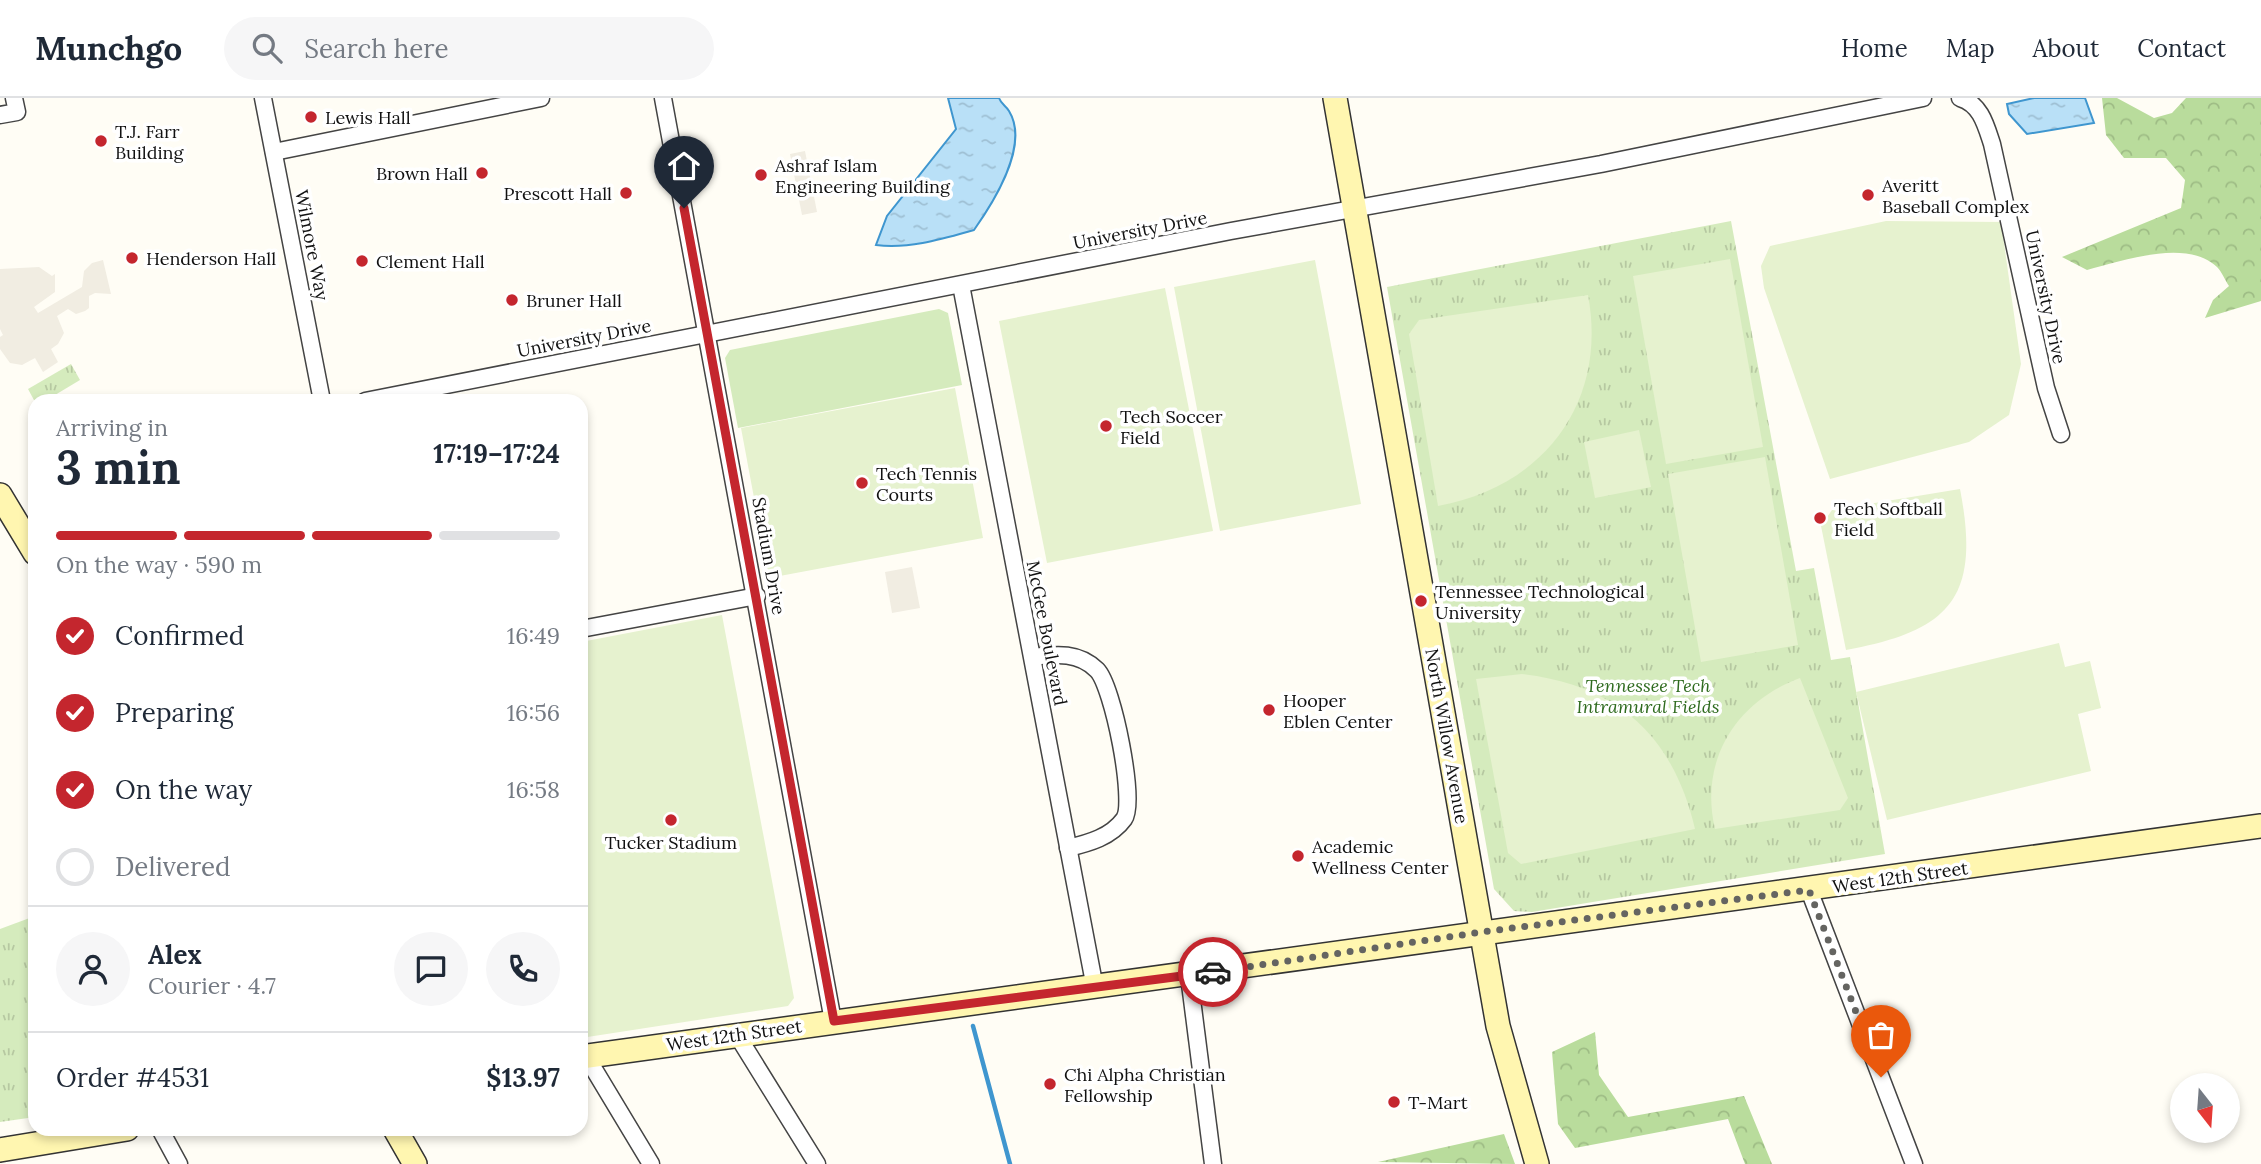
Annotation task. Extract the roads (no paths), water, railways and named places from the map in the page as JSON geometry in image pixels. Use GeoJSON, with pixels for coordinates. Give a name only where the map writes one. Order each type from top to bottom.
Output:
{"type":"FeatureCollection","features":[{"type":"Feature","properties":{"kind":"main road","name":"North Willow Avenue"},"geometry":{"type":"LineString","coordinates":[[1335,98],[1498,1026],[1537,1164]]}},
{"type":"Feature","properties":{"kind":"main road"},"geometry":{"type":"LineString","coordinates":[[0,495],[28,541]]}},
{"type":"Feature","properties":{"kind":"main road","name":"West 12th Street"},"geometry":{"type":"LineString","coordinates":[[588,1055],[1189,976],[1482,932],[2261,827]]}},
{"type":"Feature","properties":{"kind":"main road"},"geometry":{"type":"LineString","coordinates":[[0,1150],[85,1136]]}},
{"type":"Feature","properties":{"kind":"main road"},"geometry":{"type":"LineString","coordinates":[[398,1136],[415,1164]]}},
{"type":"Feature","properties":{"kind":"street"},"geometry":{"type":"LineString","coordinates":[[0,115],[17,112],[14,98]]}},
{"type":"Feature","properties":{"kind":"street","name":"Wilmore Way"},"geometry":{"type":"LineString","coordinates":[[263,98],[321,394]]}},
{"type":"Feature","properties":{"kind":"street"},"geometry":{"type":"LineString","coordinates":[[274,152],[541,98]]}},
{"type":"Feature","properties":{"kind":"street","name":"Stadium Drive"},"geometry":{"type":"LineString","coordinates":[[663,98],[834,1021]]}},
{"type":"Feature","properties":{"kind":"street","name":"University Drive"},"geometry":{"type":"LineString","coordinates":[[401,394],[1354,209],[1601,164],[1923,98]]}},
{"type":"Feature","properties":{"kind":"street","name":"University Drive"},"geometry":{"type":"LineString","coordinates":[[1960,98],[1967,100],[1981,113],[1992,144],[2046,388],[2061,434]]}},
{"type":"Feature","properties":{"kind":"street","name":"McGee Boulevard"},"geometry":{"type":"LineString","coordinates":[[961,285],[1095,988]]}},
{"type":"Feature","properties":{"kind":"street"},"geometry":{"type":"LineString","coordinates":[[588,628],[757,596]]}},
{"type":"Feature","properties":{"kind":"street"},"geometry":{"type":"LineString","coordinates":[[1032,657],[1056,654],[1079,657],[1098,671],[1108,687],[1129,794],[1126,817],[1112,832],[1068,848]]}},
{"type":"Feature","properties":{"kind":"street"},"geometry":{"type":"LineString","coordinates":[[1809,890],[1914,1164]]}},
{"type":"Feature","properties":{"kind":"street"},"geometry":{"type":"LineString","coordinates":[[1189,976],[1213,1164]]}},
{"type":"Feature","properties":{"kind":"street"},"geometry":{"type":"LineString","coordinates":[[737,1035],[817,1164]]}},
{"type":"Feature","properties":{"kind":"street"},"geometry":{"type":"LineString","coordinates":[[588,1062],[651,1164]]}},
{"type":"Feature","properties":{"kind":"street"},"geometry":{"type":"LineString","coordinates":[[164,1136],[179,1164]]}},
{"type":"Feature","properties":{"kind":"water"},"geometry":{"type":"Polygon","coordinates":[[[948,98],[999,98],[1009,111],[1015,140],[1012,156],[999,189],[974,230],[914,244],[876,245],[887,216],[956,129],[948,98]]]}},
{"type":"Feature","properties":{"kind":"water"},"geometry":{"type":"Polygon","coordinates":[[[2034,98],[2085,98],[2094,123],[2027,134],[2009,114],[2007,104],[2034,98]]]}},
{"type":"Feature","properties":{"kind":"waterway"},"geometry":{"type":"LineString","coordinates":[[973,1026],[1010,1164]]}},
{"type":"Feature","properties":{"kind":"place","name":"Lewis Hall"},"geometry":{"type":"Point","coordinates":[311,117]}},
{"type":"Feature","properties":{"kind":"place","name":"T.J. Farr Building"},"geometry":{"type":"Point","coordinates":[101,141]}},
{"type":"Feature","properties":{"kind":"place","name":"Brown Hall"},"geometry":{"type":"Point","coordinates":[482,173]}},
{"type":"Feature","properties":{"kind":"place","name":"Ashraf Islam Engineering Building"},"geometry":{"type":"Point","coordinates":[761,175]}},
{"type":"Feature","properties":{"kind":"place","name":"Prescott Hall"},"geometry":{"type":"Point","coordinates":[626,193]}},
{"type":"Feature","properties":{"kind":"place","name":"Averitt Baseball Complex"},"geometry":{"type":"Point","coordinates":[1868,195]}},
{"type":"Feature","properties":{"kind":"place","name":"Henderson Hall"},"geometry":{"type":"Point","coordinates":[132,258]}},
{"type":"Feature","properties":{"kind":"place","name":"Clement Hall"},"geometry":{"type":"Point","coordinates":[362,261]}},
{"type":"Feature","properties":{"kind":"place","name":"Bruner Hall"},"geometry":{"type":"Point","coordinates":[512,300]}},
{"type":"Feature","properties":{"kind":"place","name":"Tech Soccer Field"},"geometry":{"type":"Point","coordinates":[1106,426]}},
{"type":"Feature","properties":{"kind":"place","name":"Tech Tennis Courts"},"geometry":{"type":"Point","coordinates":[862,483]}},
{"type":"Feature","properties":{"kind":"place","name":"Tech Softball Field"},"geometry":{"type":"Point","coordinates":[1820,518]}},
{"type":"Feature","properties":{"kind":"place","name":"Tennessee Technological University"},"geometry":{"type":"Point","coordinates":[1421,601]}},
{"type":"Feature","properties":{"kind":"place","name":"Hooper Eblen Center"},"geometry":{"type":"Point","coordinates":[1269,710]}},
{"type":"Feature","properties":{"kind":"place","name":"Tucker Stadium"},"geometry":{"type":"Point","coordinates":[671,820]}},
{"type":"Feature","properties":{"kind":"place","name":"Academic Wellness Center"},"geometry":{"type":"Point","coordinates":[1298,856]}},
{"type":"Feature","properties":{"kind":"place","name":"Chi Alpha Christian Fellowship"},"geometry":{"type":"Point","coordinates":[1050,1084]}},
{"type":"Feature","properties":{"kind":"place","name":"T-Mart"},"geometry":{"type":"Point","coordinates":[1394,1102]}},
{"type":"Feature","properties":{"kind":"park label","name":"Tennessee Tech Intramural Fields"},"geometry":{"type":"Point","coordinates":[1648,695]}}]}
